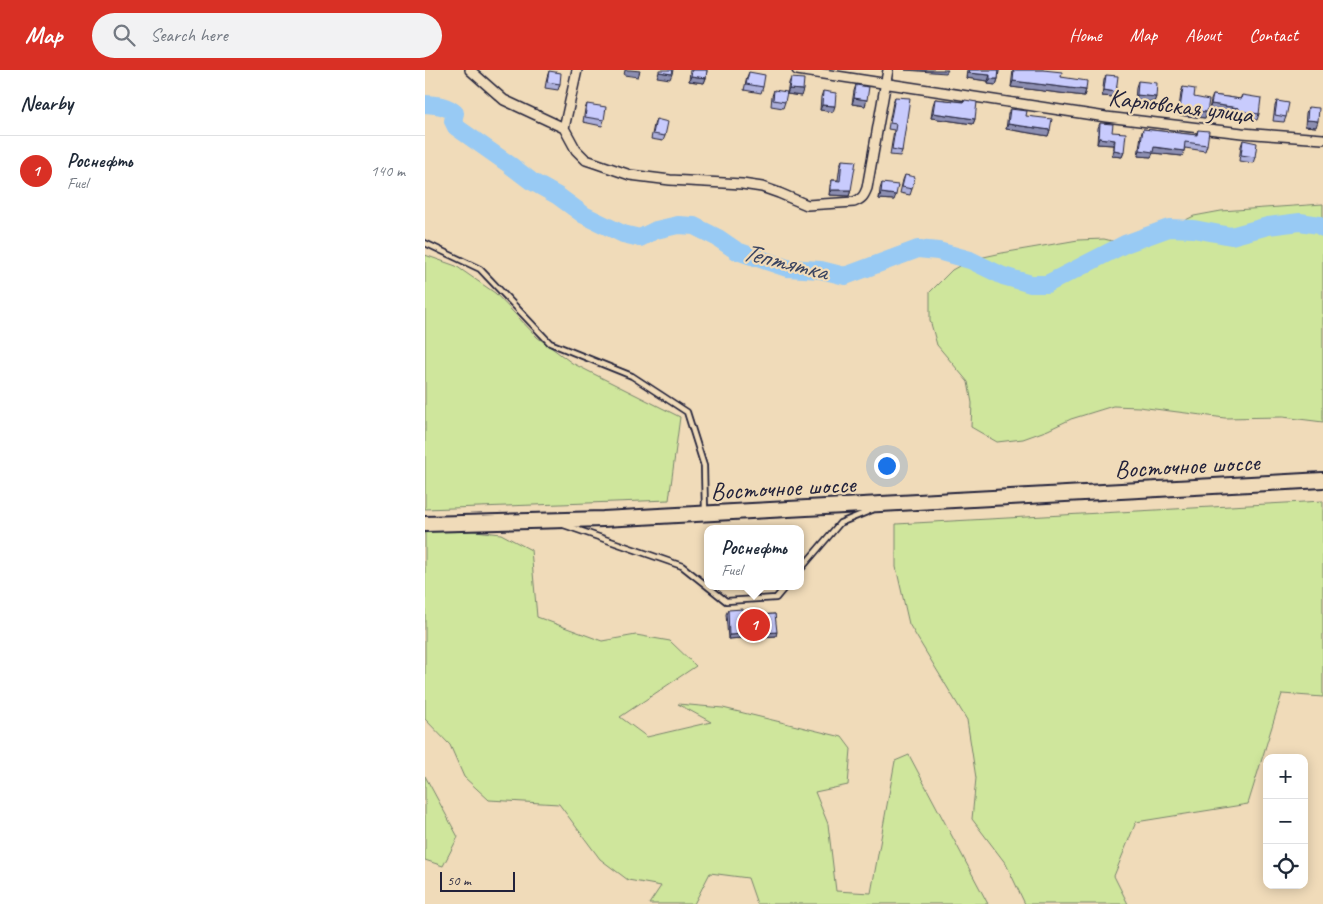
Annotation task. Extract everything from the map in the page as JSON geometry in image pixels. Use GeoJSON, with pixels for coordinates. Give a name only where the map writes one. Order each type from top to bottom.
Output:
{"type":"FeatureCollection","features":[{"type":"Feature","properties":{"kind":"highway","name":"Восточное шоссе"},"geometry":{"type":"LineString","coordinates":[[425,524],[705,514],[1323,480]]}},
{"type":"Feature","properties":{"kind":"street"},"geometry":{"type":"LineString","coordinates":[[470,70],[505,100],[564,128],[576,150],[587,160],[630,175],[762,187],[779,192],[807,205],[861,200],[867,188],[888,70]]}},
{"type":"Feature","properties":{"kind":"street"},"geometry":{"type":"LineString","coordinates":[[564,128],[577,70]]}},
{"type":"Feature","properties":{"kind":"street","name":"Карловская улица"},"geometry":{"type":"LineString","coordinates":[[797,70],[1106,117],[1242,133],[1323,139]]}},
{"type":"Feature","properties":{"kind":"lane"},"geometry":{"type":"LineString","coordinates":[[425,243],[480,270],[550,343],[632,376],[687,412],[704,466],[705,514]]}},
{"type":"Feature","properties":{"kind":"lane"},"geometry":{"type":"LineString","coordinates":[[804,565],[840,523],[887,504]]}},
{"type":"Feature","properties":{"kind":"lane"},"geometry":{"type":"LineString","coordinates":[[551,521],[682,566],[704,584]]}},
{"type":"Feature","properties":{"kind":"lane"},"geometry":{"type":"LineString","coordinates":[[712,590],[726,601],[776,598],[783,590]]}},
{"type":"Feature","properties":{"kind":"green space"},"geometry":{"type":"Polygon","coordinates":[[[1323,204],[1323,422],[1283,417],[1225,418],[1139,407],[1113,406],[1071,419],[1023,439],[997,442],[971,427],[972,403],[968,382],[937,345],[930,320],[930,292],[952,270],[970,260],[1078,240],[1104,239],[1125,244],[1146,232],[1169,228],[1194,216],[1221,211],[1323,204]]]}},
{"type":"Feature","properties":{"kind":"green space"},"geometry":{"type":"Polygon","coordinates":[[[425,255],[456,266],[495,293],[537,337],[572,363],[680,417],[669,500],[425,509],[425,255]]]}},
{"type":"Feature","properties":{"kind":"green space"},"geometry":{"type":"Polygon","coordinates":[[[1323,501],[1323,697],[1282,694],[1248,804],[1136,822],[1114,876],[1128,904],[1025,904],[1006,864],[972,819],[976,778],[967,720],[909,624],[896,567],[896,524],[1323,501]]]}},
{"type":"Feature","properties":{"kind":"green space"},"geometry":{"type":"Polygon","coordinates":[[[425,525],[501,534],[531,550],[537,617],[602,641],[636,635],[670,641],[696,666],[620,717],[647,737],[711,722],[678,704],[723,708],[842,737],[851,749],[848,785],[815,792],[828,824],[836,891],[871,893],[895,761],[909,755],[988,904],[757,904],[748,878],[710,873],[694,904],[649,904],[661,886],[628,880],[600,859],[559,804],[489,800],[464,777],[450,745],[425,719],[425,525]]]}},
{"type":"Feature","properties":{"kind":"green space"},"geometry":{"type":"Polygon","coordinates":[[[425,776],[458,837],[443,866],[425,860],[425,776]]]}},
{"type":"Feature","properties":{"kind":"building"},"geometry":{"type":"Polygon","coordinates":[[[659,70],[673,70],[672,74],[659,72],[659,70]]]}},
{"type":"Feature","properties":{"kind":"building"},"geometry":{"type":"Polygon","coordinates":[[[692,70],[707,70],[706,78],[691,76],[692,70]]]}},
{"type":"Feature","properties":{"kind":"building"},"geometry":{"type":"Polygon","coordinates":[[[969,70],[999,70],[998,79],[990,79],[990,75],[968,73],[969,70]]]}},
{"type":"Feature","properties":{"kind":"building"},"geometry":{"type":"Polygon","coordinates":[[[1014,70],[1062,72],[1061,77],[1087,81],[1086,90],[1013,81],[1014,70]]]}},
{"type":"Feature","properties":{"kind":"building"},"geometry":{"type":"Polygon","coordinates":[[[549,71],[561,73],[560,84],[547,82],[549,71]]]}},
{"type":"Feature","properties":{"kind":"building"},"geometry":{"type":"Polygon","coordinates":[[[749,72],[765,75],[763,87],[746,84],[749,72]]]}},
{"type":"Feature","properties":{"kind":"building"},"geometry":{"type":"Polygon","coordinates":[[[1106,75],[1118,76],[1116,92],[1104,90],[1106,75]]]}},
{"type":"Feature","properties":{"kind":"building"},"geometry":{"type":"Polygon","coordinates":[[[791,78],[804,79],[803,90],[789,89],[791,78]]]}},
{"type":"Feature","properties":{"kind":"building"},"geometry":{"type":"Polygon","coordinates":[[[1138,81],[1157,83],[1156,97],[1137,95],[1138,81]]]}},
{"type":"Feature","properties":{"kind":"building"},"geometry":{"type":"Polygon","coordinates":[[[856,85],[869,87],[867,100],[854,98],[856,85]]]}},
{"type":"Feature","properties":{"kind":"building"},"geometry":{"type":"Polygon","coordinates":[[[1183,87],[1195,89],[1194,97],[1209,100],[1207,112],[1180,109],[1183,87]]]}},
{"type":"Feature","properties":{"kind":"building"},"geometry":{"type":"Polygon","coordinates":[[[774,90],[787,92],[785,102],[773,100],[774,90]]]}},
{"type":"Feature","properties":{"kind":"building"},"geometry":{"type":"Polygon","coordinates":[[[823,91],[836,93],[835,106],[822,105],[823,91]]]}},
{"type":"Feature","properties":{"kind":"building"},"geometry":{"type":"Polygon","coordinates":[[[1213,95],[1241,99],[1242,95],[1261,98],[1259,114],[1239,111],[1239,108],[1211,104],[1213,95]]]}},
{"type":"Feature","properties":{"kind":"building"},"geometry":{"type":"Polygon","coordinates":[[[895,97],[910,98],[902,151],[892,149],[896,124],[890,123],[895,97]]]}},
{"type":"Feature","properties":{"kind":"building"},"geometry":{"type":"Polygon","coordinates":[[[935,99],[977,102],[975,119],[933,113],[935,99]]]}},
{"type":"Feature","properties":{"kind":"building"},"geometry":{"type":"Polygon","coordinates":[[[1277,101],[1289,103],[1286,117],[1275,115],[1277,101]]]}},
{"type":"Feature","properties":{"kind":"building"},"geometry":{"type":"Polygon","coordinates":[[[587,104],[606,107],[604,120],[585,117],[587,104]]]}},
{"type":"Feature","properties":{"kind":"building"},"geometry":{"type":"Polygon","coordinates":[[[1308,107],[1319,108],[1318,121],[1307,120],[1308,107]]]}},
{"type":"Feature","properties":{"kind":"building"},"geometry":{"type":"Polygon","coordinates":[[[1010,109],[1027,111],[1026,116],[1052,119],[1050,130],[1008,124],[1010,109]]]}},
{"type":"Feature","properties":{"kind":"building"},"geometry":{"type":"Polygon","coordinates":[[[656,119],[668,122],[665,136],[653,134],[656,119]]]}},
{"type":"Feature","properties":{"kind":"building"},"geometry":{"type":"Polygon","coordinates":[[[1100,123],[1113,124],[1112,132],[1126,133],[1124,152],[1114,150],[1115,140],[1099,138],[1100,123]]]}},
{"type":"Feature","properties":{"kind":"building"},"geometry":{"type":"Polygon","coordinates":[[[1143,129],[1197,135],[1198,130],[1209,131],[1207,145],[1185,142],[1184,151],[1154,147],[1153,152],[1140,150],[1143,129]]]}},
{"type":"Feature","properties":{"kind":"building"},"geometry":{"type":"Polygon","coordinates":[[[1243,140],[1257,143],[1255,157],[1241,155],[1243,140]]]}},
{"type":"Feature","properties":{"kind":"building"},"geometry":{"type":"Polygon","coordinates":[[[842,160],[856,161],[851,190],[831,190],[832,180],[840,181],[842,160]]]}},
{"type":"Feature","properties":{"kind":"building"},"geometry":{"type":"Polygon","coordinates":[[[905,175],[915,177],[912,189],[902,187],[905,175]]]}},
{"type":"Feature","properties":{"kind":"building"},"geometry":{"type":"Polygon","coordinates":[[[882,183],[898,185],[896,195],[881,193],[882,183]]]}},
{"type":"Feature","properties":{"kind":"building"},"geometry":{"type":"Polygon","coordinates":[[[743,609],[743,616],[775,614],[777,632],[764,633],[763,627],[744,628],[745,634],[729,635],[728,610],[743,609]]]}},
{"type":"Feature","properties":{"kind":"waterway","name":"Тептятка"},"geometry":{"type":"LineString","coordinates":[[425,104],[441,106],[452,110],[455,113],[453,121],[456,127],[531,181],[558,196],[584,215],[623,234],[640,238],[656,230],[678,225],[694,226],[718,238],[737,251],[787,268],[821,270],[845,276],[918,249],[938,251],[970,260],[1003,276],[1031,284],[1047,284],[1125,244],[1169,228],[1194,229],[1231,236],[1268,226],[1300,222],[1319,225],[1323,228]]}},
{"type":"Feature","properties":{"kind":"place","name":"Роснефть"},"geometry":{"type":"Point","coordinates":[754,625]}}]}
